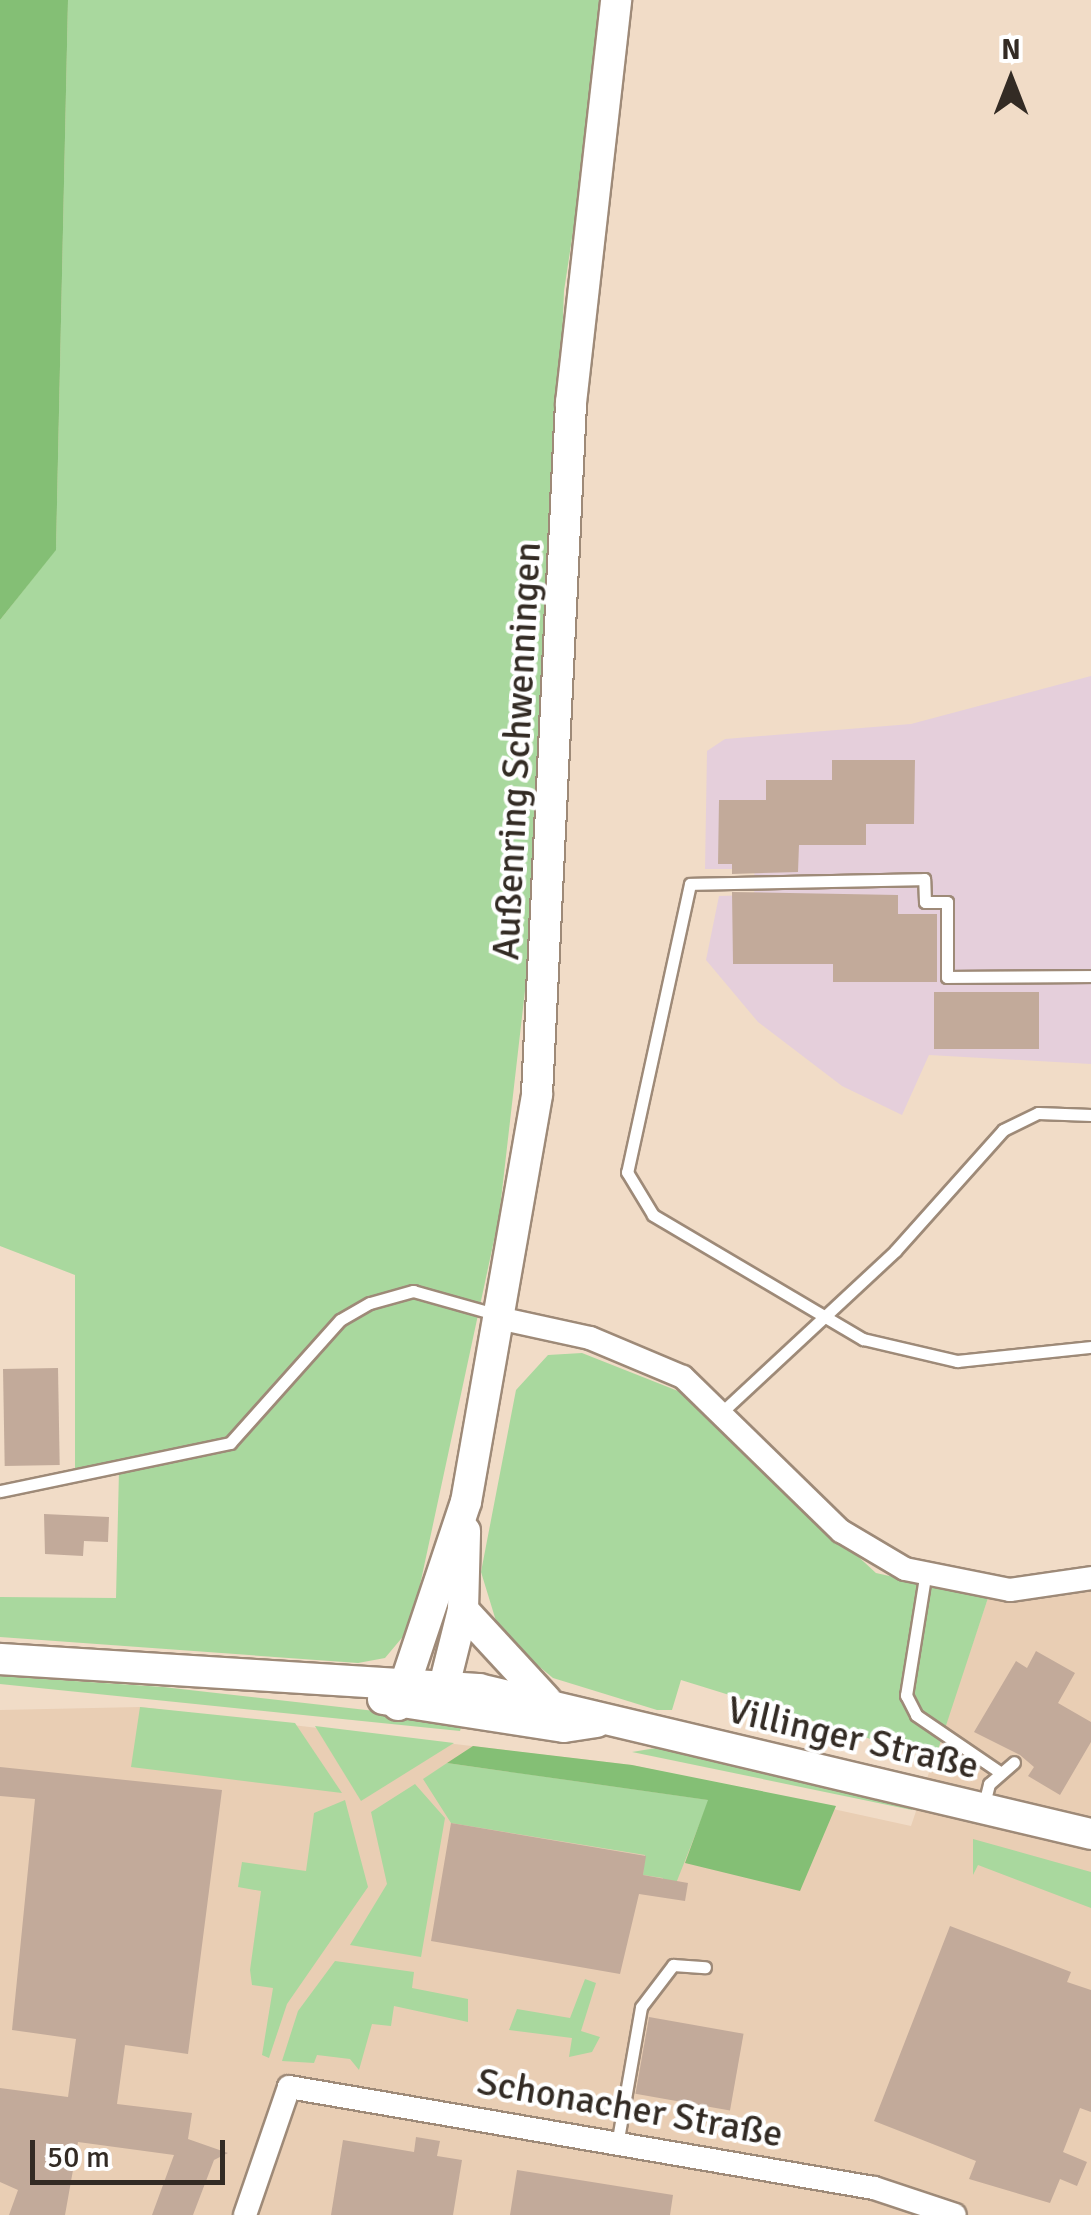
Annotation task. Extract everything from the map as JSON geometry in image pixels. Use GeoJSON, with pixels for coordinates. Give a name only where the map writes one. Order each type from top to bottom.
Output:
{"type":"FeatureCollection","features":[{"type":"Feature","properties":{"kind":"street","name":"Außenring Schwenningen"},"geometry":{"type":"LineString","coordinates":[[401,1692],[466,1502],[503,1319],[538,1076],[571,403],[616,0]]}},
{"type":"Feature","properties":{"kind":"street"},"geometry":{"type":"LineString","coordinates":[[503,1319],[642,1356],[723,1411],[841,1531],[925,1577],[1010,1590],[1091,1578]]}},
{"type":"Feature","properties":{"kind":"street","name":"Außenring Schwenningen"},"geometry":{"type":"LineString","coordinates":[[441,1697],[463,1610],[466,1502]]}},
{"type":"Feature","properties":{"kind":"street"},"geometry":{"type":"LineString","coordinates":[[463,1610],[546,1700]]}},
{"type":"Feature","properties":{"kind":"street","name":"Villinger Straße"},"geometry":{"type":"LineString","coordinates":[[0,1659],[346,1685],[441,1697],[546,1700],[597,1722],[1091,1834]]}},
{"type":"Feature","properties":{"kind":"street","name":"Villinger Straße"},"geometry":{"type":"LineString","coordinates":[[441,1697],[564,1726],[597,1722]]}},
{"type":"Feature","properties":{"kind":"street","name":"Schonacher Straße"},"geometry":{"type":"LineString","coordinates":[[245,2215],[288,2087],[618,2140],[874,2188],[955,2215]]}},
{"type":"Feature","properties":{"kind":"lane"},"geometry":{"type":"LineString","coordinates":[[1091,976],[947,977],[947,902],[924,902],[924,880],[690,884],[627,1172],[653,1215],[822,1321],[957,1361],[1091,1347]]}},
{"type":"Feature","properties":{"kind":"lane"},"geometry":{"type":"LineString","coordinates":[[723,1411],[822,1321],[1003,1130],[1038,1113],[1091,1115]]}},
{"type":"Feature","properties":{"kind":"lane"},"geometry":{"type":"LineString","coordinates":[[0,1491],[230,1443],[340,1320],[370,1303],[413,1291],[477,1303],[503,1319]]}},
{"type":"Feature","properties":{"kind":"lane"},"geometry":{"type":"LineString","coordinates":[[925,1577],[906,1695],[928,1726],[998,1771]]}},
{"type":"Feature","properties":{"kind":"lane"},"geometry":{"type":"LineString","coordinates":[[982,1808],[998,1771],[1014,1762]]}},
{"type":"Feature","properties":{"kind":"lane"},"geometry":{"type":"LineString","coordinates":[[618,2140],[641,2006],[673,1965],[704,1967]]}},
{"type":"Feature","properties":{"kind":"shaded area"},"geometry":{"type":"Polygon","coordinates":[[[1091,676],[1091,1064],[929,1055],[902,1115],[842,1086],[758,1022],[706,960],[719,896],[754,895],[755,882],[754,869],[705,869],[707,751],[725,739],[911,724],[1091,676]]]}},
{"type":"Feature","properties":{"kind":"shaded area"},"geometry":{"type":"Polygon","coordinates":[[[1091,1569],[1091,2215],[0,2215],[0,1710],[140,1707],[632,1765],[911,1826],[988,1598],[1091,1569]]]}},
{"type":"Feature","properties":{"kind":"green space"},"geometry":{"type":"Polygon","coordinates":[[[0,0],[68,0],[56,550],[0,620],[0,0]]]}},
{"type":"Feature","properties":{"kind":"green space"},"geometry":{"type":"Polygon","coordinates":[[[68,0],[608,0],[564,291],[543,834],[499,1217],[411,1627],[385,1658],[358,1663],[0,1637],[0,1597],[116,1598],[119,1470],[75,1469],[75,1275],[0,1246],[0,620],[56,549],[68,0]]]}},
{"type":"Feature","properties":{"kind":"green space"},"geometry":{"type":"Polygon","coordinates":[[[582,1353],[678,1391],[876,1573],[988,1598],[935,1759],[681,1680],[672,1710],[657,1710],[553,1678],[500,1634],[481,1572],[516,1390],[548,1355],[582,1353]]]}},
{"type":"Feature","properties":{"kind":"green space"},"geometry":{"type":"Polygon","coordinates":[[[0,1676],[163,1687],[463,1721],[460,1731],[0,1684],[0,1676]]]}},
{"type":"Feature","properties":{"kind":"green space"},"geometry":{"type":"Polygon","coordinates":[[[140,1707],[295,1723],[342,1793],[131,1767],[140,1707]]]}},
{"type":"Feature","properties":{"kind":"green space"},"geometry":{"type":"Polygon","coordinates":[[[315,1726],[454,1743],[361,1801],[315,1726]]]}},
{"type":"Feature","properties":{"kind":"green space"},"geometry":{"type":"Polygon","coordinates":[[[473,1746],[632,1765],[836,1806],[800,1891],[685,1863],[708,1800],[447,1763],[473,1746]]]}},
{"type":"Feature","properties":{"kind":"green space"},"geometry":{"type":"Polygon","coordinates":[[[656,1748],[913,1802],[912,1810],[632,1752],[656,1748]]]}},
{"type":"Feature","properties":{"kind":"green space"},"geometry":{"type":"Polygon","coordinates":[[[447,1763],[709,1800],[671,1896],[660,1891],[663,1878],[643,1875],[645,1855],[451,1823],[423,1779],[447,1763]]]}},
{"type":"Feature","properties":{"kind":"green space"},"geometry":{"type":"Polygon","coordinates":[[[415,1784],[445,1818],[421,1957],[350,1945],[387,1884],[371,1812],[415,1784]]]}},
{"type":"Feature","properties":{"kind":"green space"},"geometry":{"type":"Polygon","coordinates":[[[345,1800],[368,1887],[287,2004],[269,2058],[262,2055],[273,1988],[252,1985],[250,1970],[261,1891],[238,1887],[242,1862],[306,1871],[314,1813],[345,1800]]]}},
{"type":"Feature","properties":{"kind":"green space"},"geometry":{"type":"Polygon","coordinates":[[[973,1839],[1091,1872],[1091,1908],[978,1865],[973,1875],[973,1839]]]}},
{"type":"Feature","properties":{"kind":"green space"},"geometry":{"type":"Polygon","coordinates":[[[335,1961],[414,1972],[412,1988],[468,1999],[468,2022],[394,2006],[391,2026],[372,2024],[359,2070],[350,2059],[317,2055],[314,2063],[282,2061],[298,2011],[335,1961]]]}},
{"type":"Feature","properties":{"kind":"green space"},"geometry":{"type":"Polygon","coordinates":[[[585,1979],[596,1983],[581,2031],[600,2037],[592,2052],[569,2057],[572,2038],[509,2030],[517,2009],[570,2018],[585,1979]]]}},
{"type":"Feature","properties":{"kind":"building"},"geometry":{"type":"Polygon","coordinates":[[[832,760],[915,760],[914,824],[866,824],[866,845],[799,845],[798,872],[732,874],[732,864],[718,864],[719,800],[766,800],[766,780],[832,780],[832,760]]]}},
{"type":"Feature","properties":{"kind":"building"},"geometry":{"type":"Polygon","coordinates":[[[732,892],[898,895],[898,914],[937,914],[937,982],[833,982],[833,964],[733,964],[732,892]]]}},
{"type":"Feature","properties":{"kind":"building"},"geometry":{"type":"Polygon","coordinates":[[[934,992],[1039,992],[1039,1049],[934,1049],[934,992]]]}},
{"type":"Feature","properties":{"kind":"building"},"geometry":{"type":"Polygon","coordinates":[[[58,1368],[60,1465],[5,1466],[3,1369],[58,1368]]]}},
{"type":"Feature","properties":{"kind":"building"},"geometry":{"type":"Polygon","coordinates":[[[44,1514],[109,1517],[108,1542],[84,1541],[83,1556],[45,1554],[44,1514]]]}},
{"type":"Feature","properties":{"kind":"building"},"geometry":{"type":"Polygon","coordinates":[[[1036,1651],[1075,1673],[1058,1703],[1091,1722],[1091,1742],[1060,1795],[1028,1776],[1034,1767],[1020,1755],[974,1732],[1016,1661],[1027,1668],[1036,1651]]]}},
{"type":"Feature","properties":{"kind":"building"},"geometry":{"type":"Polygon","coordinates":[[[0,1767],[222,1790],[188,2054],[125,2045],[117,2104],[192,2113],[188,2139],[228,2153],[214,2160],[193,2215],[152,2215],[174,2155],[78,2142],[65,2215],[9,2215],[18,2190],[0,2182],[0,2088],[68,2097],[76,2039],[12,2030],[35,1799],[0,1796],[0,1767]]]}},
{"type":"Feature","properties":{"kind":"building"},"geometry":{"type":"Polygon","coordinates":[[[451,1823],[646,1856],[643,1875],[688,1883],[685,1901],[639,1894],[620,1974],[431,1941],[451,1823]]]}},
{"type":"Feature","properties":{"kind":"building"},"geometry":{"type":"Polygon","coordinates":[[[950,1926],[1071,1972],[1067,1982],[1091,1990],[1091,2112],[1080,2108],[1063,2152],[1087,2162],[1077,2186],[1060,2179],[1050,2203],[969,2179],[976,2161],[874,2121],[950,1926]]]}},
{"type":"Feature","properties":{"kind":"building"},"geometry":{"type":"Polygon","coordinates":[[[649,2017],[744,2034],[730,2110],[635,2094],[649,2017]]]}},
{"type":"Feature","properties":{"kind":"building"},"geometry":{"type":"Polygon","coordinates":[[[416,2137],[440,2141],[437,2156],[462,2160],[453,2215],[331,2215],[343,2140],[414,2152],[416,2137]]]}},
{"type":"Feature","properties":{"kind":"building"},"geometry":{"type":"Polygon","coordinates":[[[517,2170],[673,2195],[670,2215],[510,2215],[517,2170]]]}}]}
